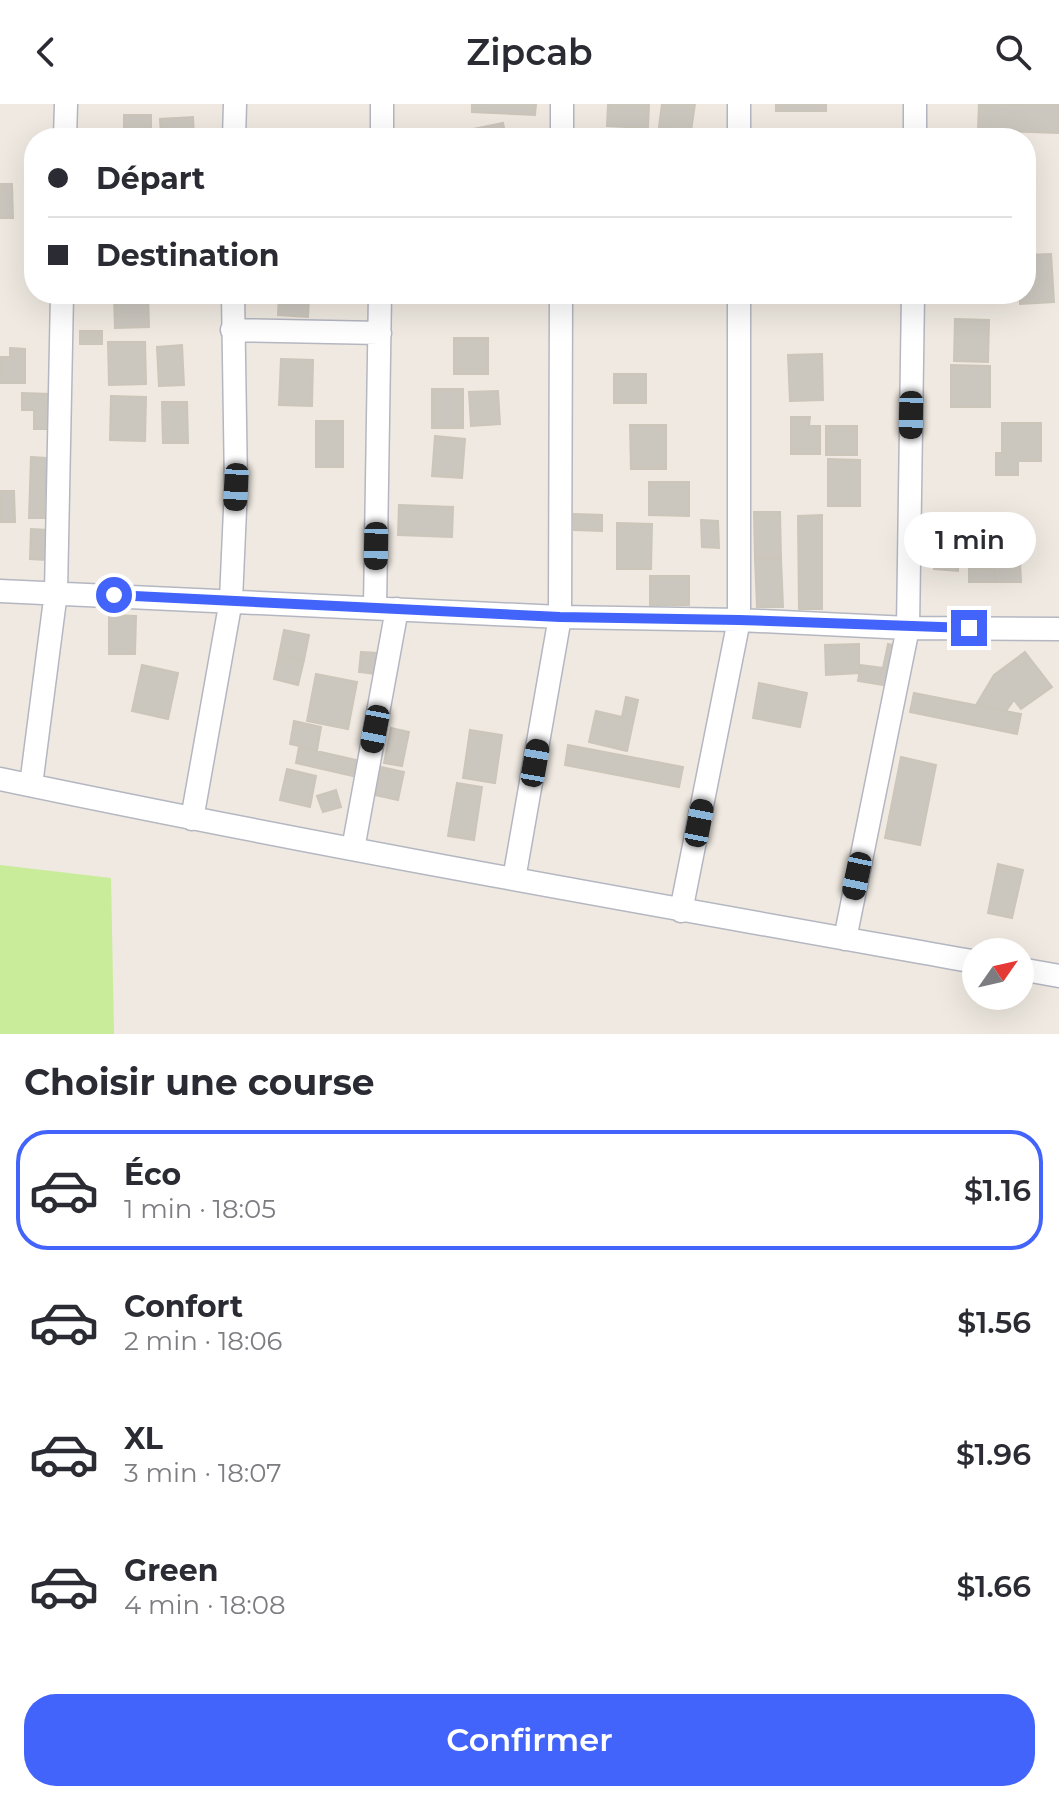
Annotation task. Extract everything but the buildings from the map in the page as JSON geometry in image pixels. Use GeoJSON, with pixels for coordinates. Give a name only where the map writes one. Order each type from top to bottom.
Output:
{"type":"FeatureCollection","features":[{"type":"Feature","properties":{"kind":"street"},"geometry":{"type":"LineString","coordinates":[[65,128],[66,104]]}},
{"type":"Feature","properties":{"kind":"street"},"geometry":{"type":"LineString","coordinates":[[234,128],[235,104]]}},
{"type":"Feature","properties":{"kind":"street"},"geometry":{"type":"LineString","coordinates":[[382,104],[382,128]]}},
{"type":"Feature","properties":{"kind":"street"},"geometry":{"type":"LineString","coordinates":[[562,104],[562,128]]}},
{"type":"Feature","properties":{"kind":"street"},"geometry":{"type":"LineString","coordinates":[[739,104],[739,128]]}},
{"type":"Feature","properties":{"kind":"street"},"geometry":{"type":"LineString","coordinates":[[915,104],[915,128]]}},
{"type":"Feature","properties":{"kind":"street"},"geometry":{"type":"LineString","coordinates":[[31,785],[56,592],[62,304]]}},
{"type":"Feature","properties":{"kind":"street"},"geometry":{"type":"LineString","coordinates":[[192,819],[231,600],[236,487],[233,304]]}},
{"type":"Feature","properties":{"kind":"street"},"geometry":{"type":"LineString","coordinates":[[353,849],[386,608],[380,304]]}},
{"type":"Feature","properties":{"kind":"street"},"geometry":{"type":"LineString","coordinates":[[514,879],[560,617],[561,304]]}},
{"type":"Feature","properties":{"kind":"street"},"geometry":{"type":"LineString","coordinates":[[681,911],[739,620],[739,304]]}},
{"type":"Feature","properties":{"kind":"street"},"geometry":{"type":"LineString","coordinates":[[845,939],[908,628],[913,304]]}},
{"type":"Feature","properties":{"kind":"street"},"geometry":{"type":"LineString","coordinates":[[232,330],[380,333]]}},
{"type":"Feature","properties":{"kind":"street"},"geometry":{"type":"LineString","coordinates":[[0,591],[560,617],[739,620],[908,628],[1059,629]]}},
{"type":"Feature","properties":{"kind":"street"},"geometry":{"type":"LineString","coordinates":[[0,779],[192,819],[681,911],[962,960]]}},
{"type":"Feature","properties":{"kind":"street"},"geometry":{"type":"LineString","coordinates":[[1034,972],[1059,976]]}},
{"type":"Feature","properties":{"kind":"green space"},"geometry":{"type":"Polygon","coordinates":[[[0,865],[111,878],[114,1034],[0,1034],[0,865]]]}},
{"type":"Feature","properties":{"kind":"route"},"geometry":{"type":"LineString","coordinates":[[114,595],[560,617],[969,628]]}}]}
